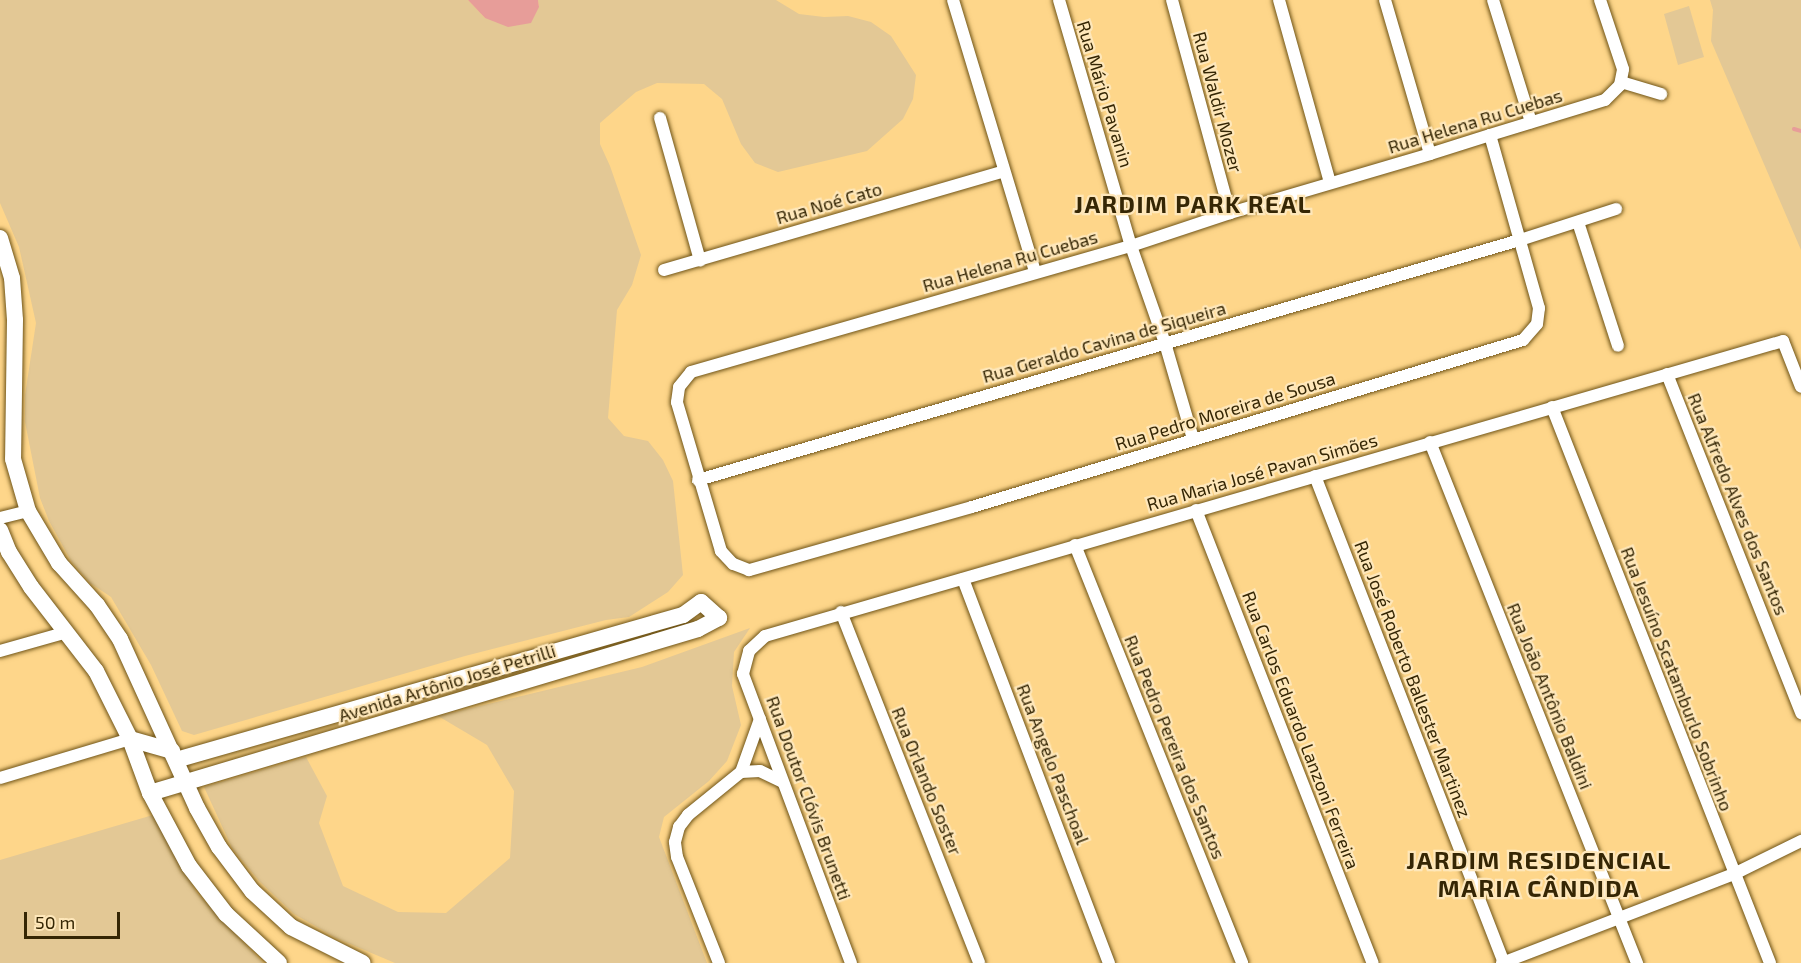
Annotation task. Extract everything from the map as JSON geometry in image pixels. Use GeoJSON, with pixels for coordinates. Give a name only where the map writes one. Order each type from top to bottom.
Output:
{"type":"FeatureCollection","features":[{"type":"Feature","properties":{"kind":"main road"},"geometry":{"type":"LineString","coordinates":[[0,238],[15,320],[13,459],[28,511],[59,563],[97,605],[120,639],[184,781],[219,847],[252,891],[291,927],[363,963]]}},
{"type":"Feature","properties":{"kind":"main road"},"geometry":{"type":"LineString","coordinates":[[0,530],[9,552],[31,587],[96,671],[130,739],[150,793],[189,866],[244,933],[279,963]]}},
{"type":"Feature","properties":{"kind":"main road","name":"Avenida Artônio José Petrilli"},"geometry":{"type":"LineString","coordinates":[[150,793],[698,629],[718,618],[701,602],[683,615],[174,756]]}},
{"type":"Feature","properties":{"kind":"main road"},"geometry":{"type":"LineString","coordinates":[[130,739],[174,756]]}},
{"type":"Feature","properties":{"kind":"street"},"geometry":{"type":"LineString","coordinates":[[954,0],[1035,272]]}},
{"type":"Feature","properties":{"kind":"street","name":"Rua Mário Pavanin"},"geometry":{"type":"LineString","coordinates":[[1059,0],[1131,246],[1165,343],[1193,439]]}},
{"type":"Feature","properties":{"kind":"street","name":"Rua Waldir Mozer"},"geometry":{"type":"LineString","coordinates":[[1172,0],[1230,213]]}},
{"type":"Feature","properties":{"kind":"street"},"geometry":{"type":"LineString","coordinates":[[1279,0],[1330,183]]}},
{"type":"Feature","properties":{"kind":"street"},"geometry":{"type":"LineString","coordinates":[[1385,0],[1430,154]]}},
{"type":"Feature","properties":{"kind":"street"},"geometry":{"type":"LineString","coordinates":[[1494,0],[1530,122]]}},
{"type":"Feature","properties":{"kind":"street"},"geometry":{"type":"LineString","coordinates":[[1600,0],[1623,69],[1621,82],[1661,94]]}},
{"type":"Feature","properties":{"kind":"street","name":"Rua Helena Ru Cuebas"},"geometry":{"type":"LineString","coordinates":[[698,480],[677,402],[681,383],[695,369],[1131,246],[1230,213],[1605,100],[1614,94],[1621,82]]}},
{"type":"Feature","properties":{"kind":"street"},"geometry":{"type":"LineString","coordinates":[[660,118],[700,260]]}},
{"type":"Feature","properties":{"kind":"street","name":"Rua Pedro Moreira de Sousa"},"geometry":{"type":"LineString","coordinates":[[698,480],[721,551],[729,561],[749,570],[972,507],[1527,337],[1537,324],[1539,308],[1490,135]]}},
{"type":"Feature","properties":{"kind":"street","name":"Rua Noé Cato"},"geometry":{"type":"LineString","coordinates":[[664,270],[1004,171]]}},
{"type":"Feature","properties":{"kind":"street","name":"Rua Geraldo Cavina de Siqueira"},"geometry":{"type":"LineString","coordinates":[[698,480],[1521,240],[1616,209]]}},
{"type":"Feature","properties":{"kind":"street"},"geometry":{"type":"LineString","coordinates":[[1578,222],[1618,346]]}},
{"type":"Feature","properties":{"kind":"street","name":"Rua Maria José Pavan Simões"},"geometry":{"type":"LineString","coordinates":[[754,645],[772,633],[841,612],[963,579],[1783,341],[1801,387]]}},
{"type":"Feature","properties":{"kind":"street","name":"Rua Alfredo Alves dos Santos"},"geometry":{"type":"LineString","coordinates":[[1667,374],[1801,713]]}},
{"type":"Feature","properties":{"kind":"street","name":"Rua Jesuíno Scatamburlo Sobrinho"},"geometry":{"type":"LineString","coordinates":[[1552,407],[1770,963]]}},
{"type":"Feature","properties":{"kind":"street","name":"Rua João Antônio Baldini"},"geometry":{"type":"LineString","coordinates":[[1430,442],[1637,963]]}},
{"type":"Feature","properties":{"kind":"street","name":"Rua José Roberto Ballester Martinez"},"geometry":{"type":"LineString","coordinates":[[1315,476],[1504,963]]}},
{"type":"Feature","properties":{"kind":"street","name":"Rua Carlos Eduardo Lanzoni Ferreira"},"geometry":{"type":"LineString","coordinates":[[1196,510],[1373,963]]}},
{"type":"Feature","properties":{"kind":"street"},"geometry":{"type":"LineString","coordinates":[[0,518],[28,511]]}},
{"type":"Feature","properties":{"kind":"street","name":"Rua Pedro Pereira dos Santos"},"geometry":{"type":"LineString","coordinates":[[1075,545],[1242,963]]}},
{"type":"Feature","properties":{"kind":"street","name":"Rua Angelo Paschoal"},"geometry":{"type":"LineString","coordinates":[[963,579],[1109,963]]}},
{"type":"Feature","properties":{"kind":"street","name":"Rua Orlando Soster"},"geometry":{"type":"LineString","coordinates":[[841,612],[979,963]]}},
{"type":"Feature","properties":{"kind":"street"},"geometry":{"type":"LineString","coordinates":[[0,651],[67,632]]}},
{"type":"Feature","properties":{"kind":"street","name":"Rua Doutor Clóvis Brunetti"},"geometry":{"type":"LineString","coordinates":[[754,645],[746,659],[743,674],[851,963]]}},
{"type":"Feature","properties":{"kind":"street"},"geometry":{"type":"LineString","coordinates":[[719,963],[677,857],[675,842],[680,827],[688,815],[741,772],[760,719]]}},
{"type":"Feature","properties":{"kind":"street"},"geometry":{"type":"LineString","coordinates":[[0,778],[130,739]]}},
{"type":"Feature","properties":{"kind":"street"},"geometry":{"type":"LineString","coordinates":[[741,772],[760,771],[783,782]]}},
{"type":"Feature","properties":{"kind":"street"},"geometry":{"type":"LineString","coordinates":[[1504,963],[1619,916],[1734,874],[1801,841]]}},
{"type":"Feature","properties":{"kind":"shaded area"},"geometry":{"type":"Polygon","coordinates":[[[0,0],[468,0],[485,18],[539,7],[538,0],[776,0],[799,14],[824,17],[848,16],[871,22],[891,36],[916,75],[913,99],[903,119],[867,151],[778,172],[755,163],[741,144],[722,99],[704,84],[657,83],[636,92],[600,123],[600,144],[641,255],[632,285],[617,310],[608,418],[624,436],[648,441],[663,460],[673,481],[683,575],[668,592],[629,617],[606,620],[465,656],[194,735],[182,731],[151,665],[111,597],[90,583],[71,561],[49,521],[40,498],[25,422],[25,395],[36,323],[19,247],[0,203],[0,0]]]}},
{"type":"Feature","properties":{"kind":"shaded area"},"geometry":{"type":"Polygon","coordinates":[[[468,0],[538,0],[539,7],[531,23],[508,27],[485,18],[468,0]]]}},
{"type":"Feature","properties":{"kind":"shaded area"},"geometry":{"type":"Polygon","coordinates":[[[1710,0],[1801,0],[1801,250],[1711,41],[1713,10],[1710,0]]]}},
{"type":"Feature","properties":{"kind":"shaded area"},"geometry":{"type":"Polygon","coordinates":[[[1689,6],[1704,57],[1678,65],[1664,14],[1689,6]]]}},
{"type":"Feature","properties":{"kind":"shaded area"},"geometry":{"type":"Polygon","coordinates":[[[750,628],[734,652],[732,686],[741,725],[727,761],[709,781],[664,817],[659,837],[707,963],[395,963],[336,938],[294,914],[260,882],[232,848],[204,787],[306,757],[327,796],[319,823],[343,886],[398,912],[446,913],[510,858],[514,791],[487,745],[438,716],[642,667],[750,628]]]}},
{"type":"Feature","properties":{"kind":"shaded area"},"geometry":{"type":"Polygon","coordinates":[[[153,815],[196,892],[263,963],[0,963],[0,860],[153,815]]]}},
{"type":"Feature","properties":{"kind":"waterway"},"geometry":{"type":"LineString","coordinates":[[1794,129],[1801,131]]}},
{"type":"Feature","properties":{"kind":"district","name":"JARDIM PARK REAL"},"geometry":{"type":"Point","coordinates":[1193,204]}},
{"type":"Feature","properties":{"kind":"district","name":"JARDIM RESIDENCIAL MARIA CÂNDIDA"},"geometry":{"type":"Point","coordinates":[1539,874]}}]}
